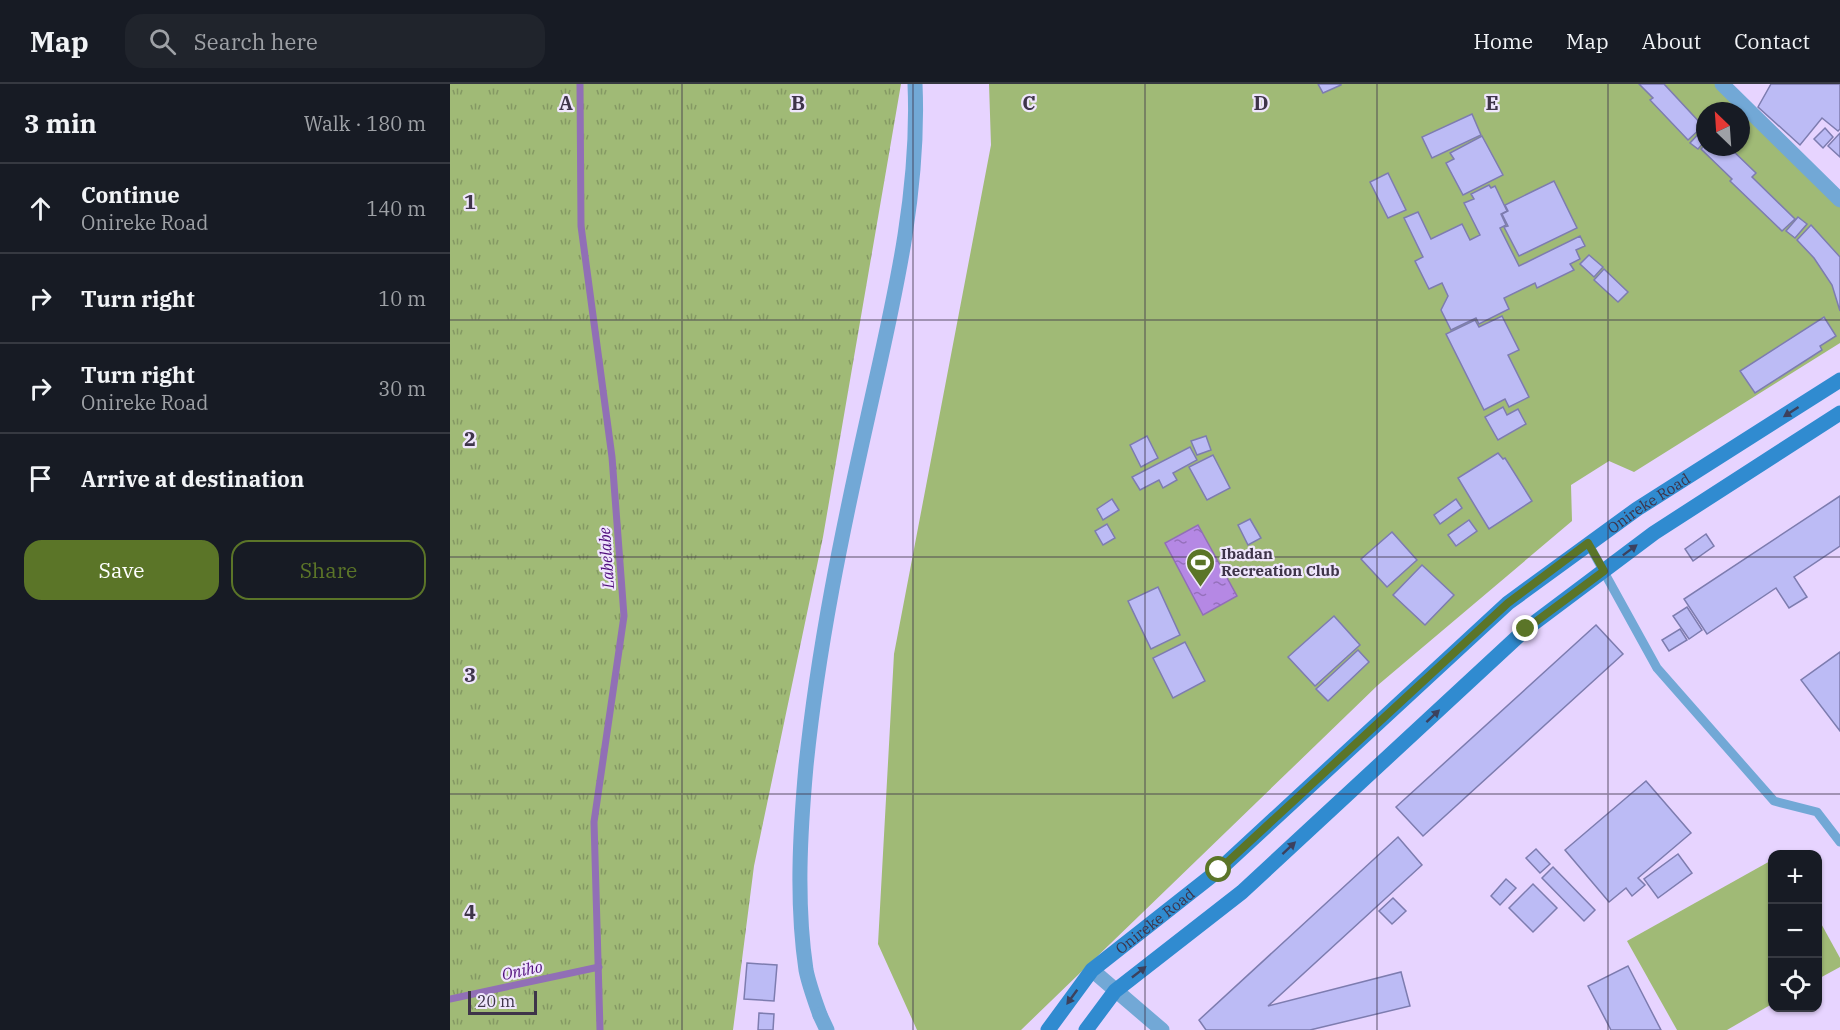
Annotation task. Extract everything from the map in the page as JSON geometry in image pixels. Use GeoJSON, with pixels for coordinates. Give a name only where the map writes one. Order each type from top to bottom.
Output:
{"type":"FeatureCollection","features":[{"type":"Feature","properties":{"kind":"main road","name":"Onireke Road"},"geometry":{"type":"LineString","coordinates":[[1048,1030],[1092,970],[1219,870],[1508,603],[1637,509],[1840,380]]}},
{"type":"Feature","properties":{"kind":"main road","name":"Onireke Road"},"geometry":{"type":"LineString","coordinates":[[1086,1030],[1115,991],[1242,892],[1526,629],[1654,533],[1840,413]]}},
{"type":"Feature","properties":{"kind":"street"},"geometry":{"type":"LineString","coordinates":[[824,1025],[807,971],[799,839],[812,707],[838,551],[889,321],[912,198],[917,127],[915,84]]}},
{"type":"Feature","properties":{"kind":"street"},"geometry":{"type":"LineString","coordinates":[[1722,84],[1840,200]]}},
{"type":"Feature","properties":{"kind":"street"},"geometry":{"type":"LineString","coordinates":[[1092,970],[1162,1030]]}},
{"type":"Feature","properties":{"kind":"lane"},"geometry":{"type":"LineString","coordinates":[[1588,543],[1657,668],[1774,801],[1817,813],[1840,842]]}},
{"type":"Feature","properties":{"kind":"green space"},"geometry":{"type":"Polygon","coordinates":[[[450,84],[901,84],[823,537],[754,866],[733,1030],[450,1030],[450,84]]]}},
{"type":"Feature","properties":{"kind":"green space","name":"Ibadan Recreation Club"},"geometry":{"type":"Polygon","coordinates":[[[989,84],[1717,84],[1736,102],[1696,102],[1696,156],[1750,156],[1750,115],[1840,200],[1840,343],[1634,472],[1609,461],[1571,485],[1572,521],[1378,685],[1021,1030],[917,1030],[878,944],[894,654],[991,145],[989,84]]]}},
{"type":"Feature","properties":{"kind":"green space"},"geometry":{"type":"Polygon","coordinates":[[[1768,862],[1768,1006],[1727,1030],[1677,1030],[1627,941],[1768,862]]]}},
{"type":"Feature","properties":{"kind":"green space"},"geometry":{"type":"Polygon","coordinates":[[[1822,925],[1840,958],[1840,967],[1822,977],[1822,925]]]}},
{"type":"Feature","properties":{"kind":"water"},"geometry":{"type":"Polygon","coordinates":[[[1198,525],[1237,596],[1203,615],[1165,543],[1198,525]]]}},
{"type":"Feature","properties":{"kind":"building"},"geometry":{"type":"Polygon","coordinates":[[[1318,84],[1341,84],[1341,85],[1323,93],[1318,84]]]}},
{"type":"Feature","properties":{"kind":"building"},"geometry":{"type":"Polygon","coordinates":[[[1639,84],[1664,84],[1696,118],[1696,133],[1688,140],[1650,100],[1653,98],[1639,84]]]}},
{"type":"Feature","properties":{"kind":"building"},"geometry":{"type":"Polygon","coordinates":[[[1771,84],[1840,84],[1840,129],[1838,131],[1822,118],[1800,145],[1758,107],[1771,84]]]}},
{"type":"Feature","properties":{"kind":"building"},"geometry":{"type":"Polygon","coordinates":[[[1472,114],[1481,135],[1432,158],[1422,137],[1472,114]]]}},
{"type":"Feature","properties":{"kind":"building"},"geometry":{"type":"Polygon","coordinates":[[[1825,128],[1833,137],[1823,148],[1814,139],[1825,128]]]}},
{"type":"Feature","properties":{"kind":"building"},"geometry":{"type":"Polygon","coordinates":[[[1840,133],[1840,157],[1828,146],[1840,133]]]}},
{"type":"Feature","properties":{"kind":"building"},"geometry":{"type":"Polygon","coordinates":[[[1482,136],[1503,175],[1463,195],[1446,163],[1454,159],[1450,153],[1482,136]]]}},
{"type":"Feature","properties":{"kind":"building"},"geometry":{"type":"Polygon","coordinates":[[[1696,137],[1696,148],[1690,143],[1696,137]]]}},
{"type":"Feature","properties":{"kind":"building"},"geometry":{"type":"Polygon","coordinates":[[[1708,156],[1738,156],[1756,173],[1752,177],[1795,219],[1782,231],[1730,181],[1732,179],[1708,156]]]}},
{"type":"Feature","properties":{"kind":"building"},"geometry":{"type":"Polygon","coordinates":[[[1388,173],[1406,210],[1388,218],[1370,182],[1388,173]]]}},
{"type":"Feature","properties":{"kind":"building"},"geometry":{"type":"Polygon","coordinates":[[[1554,181],[1577,228],[1519,256],[1504,227],[1508,226],[1502,214],[1508,211],[1505,205],[1554,181]]]}},
{"type":"Feature","properties":{"kind":"building"},"geometry":{"type":"Polygon","coordinates":[[[1489,185],[1491,188],[1495,186],[1507,211],[1501,214],[1506,225],[1500,228],[1519,266],[1580,236],[1585,246],[1576,250],[1580,259],[1570,264],[1574,270],[1537,288],[1535,283],[1504,298],[1509,309],[1479,324],[1476,318],[1451,330],[1441,310],[1448,296],[1442,283],[1429,289],[1415,261],[1423,257],[1404,218],[1418,212],[1431,239],[1462,224],[1470,240],[1480,235],[1464,203],[1474,199],[1471,194],[1489,185]]]}},
{"type":"Feature","properties":{"kind":"building"},"geometry":{"type":"Polygon","coordinates":[[[1798,217],[1807,224],[1795,238],[1786,231],[1798,217]]]}},
{"type":"Feature","properties":{"kind":"building"},"geometry":{"type":"Polygon","coordinates":[[[1811,225],[1840,257],[1840,311],[1832,285],[1814,258],[1797,240],[1811,225]]]}},
{"type":"Feature","properties":{"kind":"building"},"geometry":{"type":"Polygon","coordinates":[[[1589,255],[1603,267],[1594,277],[1580,264],[1589,255]]]}},
{"type":"Feature","properties":{"kind":"building"},"geometry":{"type":"Polygon","coordinates":[[[1604,269],[1628,292],[1618,302],[1594,280],[1604,269]]]}},
{"type":"Feature","properties":{"kind":"building"},"geometry":{"type":"Polygon","coordinates":[[[1502,316],[1519,350],[1508,355],[1529,397],[1509,407],[1505,399],[1484,410],[1446,334],[1475,320],[1479,327],[1502,316]]]}},
{"type":"Feature","properties":{"kind":"building"},"geometry":{"type":"Polygon","coordinates":[[[1824,317],[1836,336],[1820,346],[1822,350],[1755,393],[1740,371],[1824,317]]]}},
{"type":"Feature","properties":{"kind":"building"},"geometry":{"type":"Polygon","coordinates":[[[1503,407],[1507,415],[1518,409],[1526,424],[1498,440],[1485,417],[1503,407]]]}},
{"type":"Feature","properties":{"kind":"building"},"geometry":{"type":"Polygon","coordinates":[[[1147,436],[1158,458],[1141,467],[1130,445],[1147,436]]]}},
{"type":"Feature","properties":{"kind":"building"},"geometry":{"type":"Polygon","coordinates":[[[1206,436],[1211,450],[1197,455],[1191,441],[1206,436]]]}},
{"type":"Feature","properties":{"kind":"building"},"geometry":{"type":"Polygon","coordinates":[[[1190,447],[1197,460],[1173,473],[1177,480],[1163,488],[1159,480],[1140,490],[1132,477],[1190,447]]]}},
{"type":"Feature","properties":{"kind":"building"},"geometry":{"type":"Polygon","coordinates":[[[1498,453],[1503,459],[1505,458],[1532,501],[1489,529],[1458,478],[1498,453]]]}},
{"type":"Feature","properties":{"kind":"building"},"geometry":{"type":"Polygon","coordinates":[[[1213,455],[1230,488],[1207,500],[1189,467],[1213,455]]]}},
{"type":"Feature","properties":{"kind":"building"},"geometry":{"type":"Polygon","coordinates":[[[1840,496],[1840,546],[1794,577],[1807,597],[1789,608],[1776,588],[1707,634],[1684,599],[1840,496]]]}},
{"type":"Feature","properties":{"kind":"building"},"geometry":{"type":"Polygon","coordinates":[[[1112,499],[1119,510],[1103,520],[1097,509],[1112,499]]]}},
{"type":"Feature","properties":{"kind":"building"},"geometry":{"type":"Polygon","coordinates":[[[1456,499],[1462,508],[1440,524],[1434,515],[1456,499]]]}},
{"type":"Feature","properties":{"kind":"building"},"geometry":{"type":"Polygon","coordinates":[[[1250,519],[1261,538],[1248,545],[1238,525],[1250,519]]]}},
{"type":"Feature","properties":{"kind":"building"},"geometry":{"type":"Polygon","coordinates":[[[1469,520],[1477,531],[1456,546],[1448,535],[1469,520]]]}},
{"type":"Feature","properties":{"kind":"building"},"geometry":{"type":"Polygon","coordinates":[[[1107,524],[1115,538],[1103,545],[1095,531],[1107,524]]]}},
{"type":"Feature","properties":{"kind":"building"},"geometry":{"type":"Polygon","coordinates":[[[1392,532],[1417,560],[1387,587],[1361,559],[1392,532]]]}},
{"type":"Feature","properties":{"kind":"building"},"geometry":{"type":"Polygon","coordinates":[[[1706,534],[1714,546],[1693,561],[1685,549],[1706,534]]]}},
{"type":"Feature","properties":{"kind":"building"},"geometry":{"type":"Polygon","coordinates":[[[1422,565],[1454,595],[1425,625],[1393,595],[1422,565]]]}},
{"type":"Feature","properties":{"kind":"building"},"geometry":{"type":"Polygon","coordinates":[[[1158,587],[1180,635],[1151,649],[1128,601],[1158,587]]]}},
{"type":"Feature","properties":{"kind":"building"},"geometry":{"type":"Polygon","coordinates":[[[1687,607],[1702,630],[1689,639],[1673,616],[1687,607]]]}},
{"type":"Feature","properties":{"kind":"building"},"geometry":{"type":"Polygon","coordinates":[[[1334,616],[1360,645],[1315,686],[1288,657],[1334,616]]]}},
{"type":"Feature","properties":{"kind":"building"},"geometry":{"type":"Polygon","coordinates":[[[1596,625],[1623,654],[1423,836],[1396,807],[1596,625]]]}},
{"type":"Feature","properties":{"kind":"building"},"geometry":{"type":"Polygon","coordinates":[[[1680,629],[1687,640],[1669,651],[1662,640],[1680,629]]]}},
{"type":"Feature","properties":{"kind":"building"},"geometry":{"type":"Polygon","coordinates":[[[1185,642],[1205,681],[1173,698],[1153,658],[1185,642]]]}},
{"type":"Feature","properties":{"kind":"building"},"geometry":{"type":"Polygon","coordinates":[[[1358,650],[1369,662],[1328,701],[1316,689],[1358,650]]]}},
{"type":"Feature","properties":{"kind":"building"},"geometry":{"type":"Polygon","coordinates":[[[1840,652],[1840,731],[1801,680],[1840,652]]]}},
{"type":"Feature","properties":{"kind":"building"},"geometry":{"type":"Polygon","coordinates":[[[1646,781],[1691,833],[1638,878],[1645,885],[1632,896],[1626,888],[1609,902],[1565,850],[1646,781]]]}},
{"type":"Feature","properties":{"kind":"building"},"geometry":{"type":"Polygon","coordinates":[[[1398,837],[1422,865],[1268,1006],[1401,972],[1410,1006],[1310,1030],[1206,1030],[1199,1020],[1398,837]]]}},
{"type":"Feature","properties":{"kind":"building"},"geometry":{"type":"Polygon","coordinates":[[[1536,849],[1550,864],[1540,873],[1526,858],[1536,849]]]}},
{"type":"Feature","properties":{"kind":"building"},"geometry":{"type":"Polygon","coordinates":[[[1678,854],[1692,873],[1658,898],[1644,879],[1678,854]]]}},
{"type":"Feature","properties":{"kind":"building"},"geometry":{"type":"Polygon","coordinates":[[[1553,867],[1595,910],[1584,921],[1542,878],[1553,867]]]}},
{"type":"Feature","properties":{"kind":"building"},"geometry":{"type":"Polygon","coordinates":[[[1506,879],[1516,888],[1500,905],[1491,896],[1506,879]]]}},
{"type":"Feature","properties":{"kind":"building"},"geometry":{"type":"Polygon","coordinates":[[[1533,884],[1557,908],[1533,932],[1509,908],[1533,884]]]}},
{"type":"Feature","properties":{"kind":"building"},"geometry":{"type":"Polygon","coordinates":[[[1393,898],[1406,911],[1392,924],[1379,911],[1393,898]]]}},
{"type":"Feature","properties":{"kind":"building"},"geometry":{"type":"Polygon","coordinates":[[[747,963],[777,965],[774,1001],[744,999],[747,963]]]}},
{"type":"Feature","properties":{"kind":"building"},"geometry":{"type":"Polygon","coordinates":[[[1628,966],[1661,1030],[1611,1030],[1588,986],[1628,966]]]}},
{"type":"Feature","properties":{"kind":"building"},"geometry":{"type":"Polygon","coordinates":[[[759,1013],[774,1014],[773,1030],[758,1030],[759,1013]]]}},
{"type":"Feature","properties":{"kind":"waterway","name":"Labelabe"},"geometry":{"type":"LineString","coordinates":[[580,84],[581,226],[612,457],[624,616],[594,822],[600,1030]]}},
{"type":"Feature","properties":{"kind":"waterway","name":"Oniho"},"geometry":{"type":"LineString","coordinates":[[450,999],[599,967]]}},
{"type":"Feature","properties":{"kind":"place","name":"Ibadan Recreation Club"},"geometry":{"type":"Point","coordinates":[1200,588]}},
{"type":"Feature","properties":{"kind":"route"},"geometry":{"type":"LineString","coordinates":[[1219,870],[1508,603],[1588,543],[1604,571],[1526,629]]}}]}
